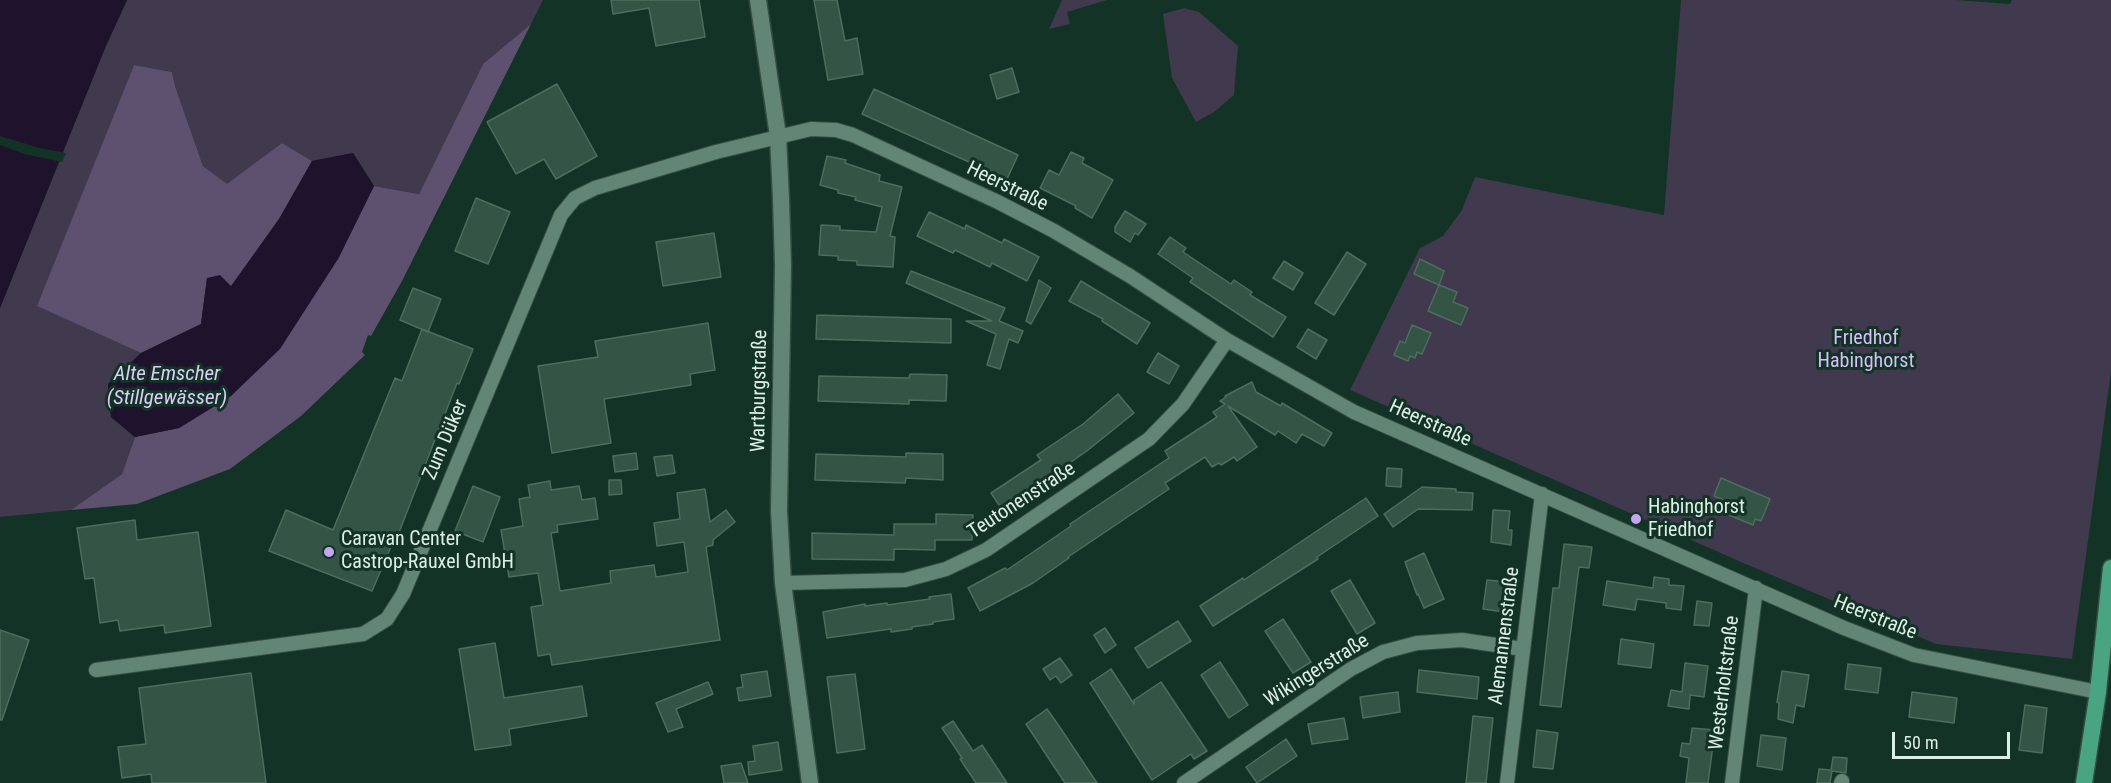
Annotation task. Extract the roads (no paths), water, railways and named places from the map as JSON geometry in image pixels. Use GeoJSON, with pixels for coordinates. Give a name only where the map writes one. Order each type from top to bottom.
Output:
{"type":"FeatureCollection","features":[{"type":"Feature","properties":{"kind":"main road","name":"Wartburgstraße"},"geometry":{"type":"LineString","coordinates":[[758,0],[778,136],[783,265],[779,512],[783,583],[810,783]]}},
{"type":"Feature","properties":{"kind":"main road"},"geometry":{"type":"LineString","coordinates":[[2084,783],[2098,692],[2111,568]]}},
{"type":"Feature","properties":{"kind":"street","name":"Heerstraße"},"geometry":{"type":"LineString","coordinates":[[778,136],[811,129],[836,130],[853,135],[998,202],[1054,231],[1130,276],[1227,340],[1354,412],[1844,628],[1914,655],[2098,692]]}},
{"type":"Feature","properties":{"kind":"street","name":"Zum Düker"},"geometry":{"type":"LineString","coordinates":[[96,670],[363,634],[387,619],[403,594],[561,215],[575,198],[595,188],[778,136]]}},
{"type":"Feature","properties":{"kind":"street","name":"Teutonenstraße"},"geometry":{"type":"LineString","coordinates":[[783,583],[905,580],[946,569],[986,550],[1149,439],[1183,404],[1227,340]]}},
{"type":"Feature","properties":{"kind":"street","name":"Alemannenstraße"},"geometry":{"type":"LineString","coordinates":[[1507,783],[1542,494]]}},
{"type":"Feature","properties":{"kind":"street","name":"Westerholtstraße"},"geometry":{"type":"LineString","coordinates":[[1732,783],[1756,588]]}},
{"type":"Feature","properties":{"kind":"street","name":"Wikingerstraße"},"geometry":{"type":"LineString","coordinates":[[1184,783],[1351,669],[1383,652],[1417,643],[1462,640],[1522,649]]}},
{"type":"Feature","properties":{"kind":"water"},"geometry":{"type":"Polygon","coordinates":[[[0,0],[127,0],[105,48],[0,308],[0,0]]]}},
{"type":"Feature","properties":{"kind":"water","name":"Alte Emscher (Stillgewässer)"},"geometry":{"type":"Polygon","coordinates":[[[353,153],[374,186],[338,259],[280,349],[231,396],[179,428],[135,437],[111,417],[108,384],[141,353],[201,324],[207,278],[220,275],[231,286],[279,219],[312,161],[353,153]]]}},
{"type":"Feature","properties":{"kind":"place","name":"Habinghorst Friedhof"},"geometry":{"type":"Point","coordinates":[1636,519]}},
{"type":"Feature","properties":{"kind":"place","name":"Caravan Center Castrop-Rauxel GmbH"},"geometry":{"type":"Point","coordinates":[329,552]}},
{"type":"Feature","properties":{"kind":"park label","name":"Friedhof Habinghorst"},"geometry":{"type":"Point","coordinates":[1866,350]}}]}
